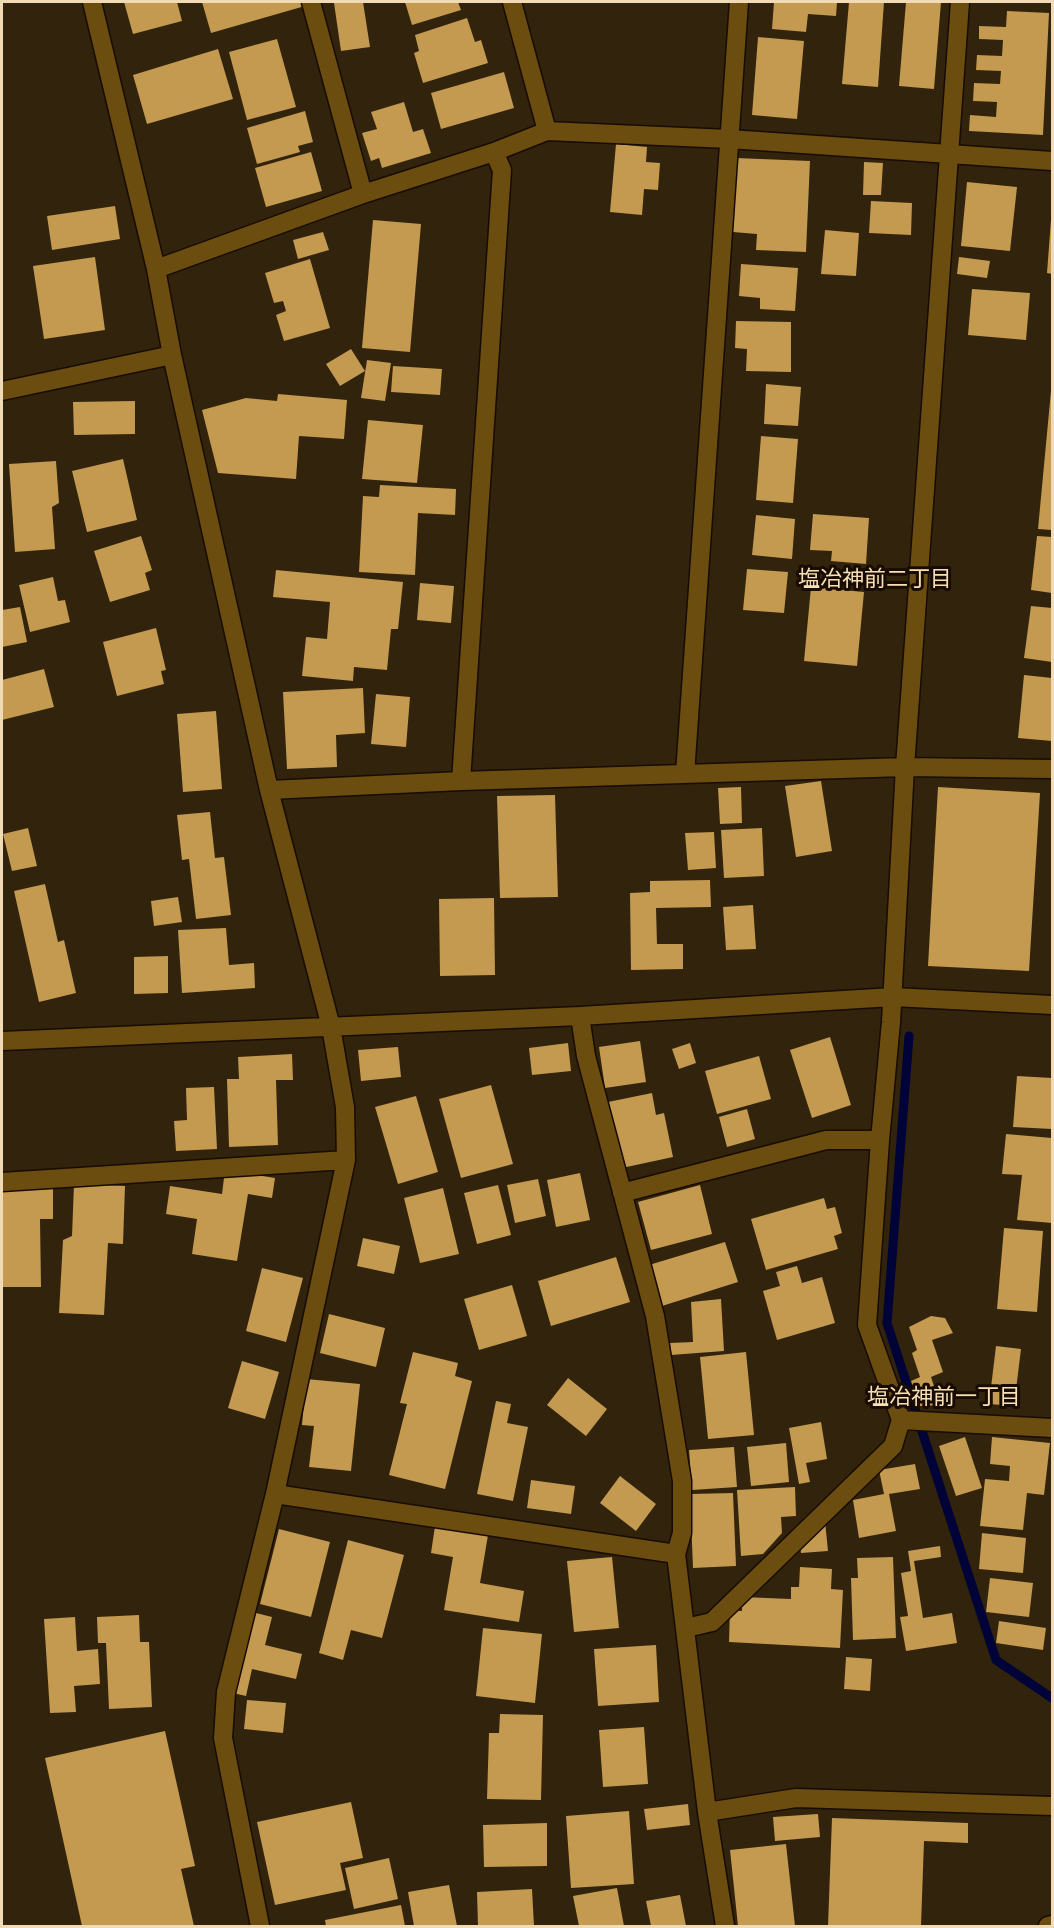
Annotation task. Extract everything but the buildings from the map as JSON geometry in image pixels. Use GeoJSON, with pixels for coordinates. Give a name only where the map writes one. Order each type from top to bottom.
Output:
{"type":"FeatureCollection","features":[{"type":"Feature","properties":{"kind":"street"},"geometry":{"type":"LineString","coordinates":[[92,2],[156,270],[172,355],[269,790],[331,1027],[345,1107],[346,1160],[275,1494],[226,1692],[223,1738],[260,1926]]}},
{"type":"Feature","properties":{"kind":"street"},"geometry":{"type":"LineString","coordinates":[[311,2],[363,194]]}},
{"type":"Feature","properties":{"kind":"street"},"geometry":{"type":"LineString","coordinates":[[512,2],[547,130]]}},
{"type":"Feature","properties":{"kind":"street"},"geometry":{"type":"LineString","coordinates":[[685,774],[739,2]]}},
{"type":"Feature","properties":{"kind":"street"},"geometry":{"type":"LineString","coordinates":[[686,1628],[712,1622],[893,1446],[901,1420],[867,1325],[893,998],[905,767],[960,2]]}},
{"type":"Feature","properties":{"kind":"street"},"geometry":{"type":"LineString","coordinates":[[156,270],[363,194],[494,152],[547,130],[729,139],[1053,161]]}},
{"type":"Feature","properties":{"kind":"street"},"geometry":{"type":"LineString","coordinates":[[461,781],[502,170],[494,152]]}},
{"type":"Feature","properties":{"kind":"street"},"geometry":{"type":"LineString","coordinates":[[2,391],[172,355]]}},
{"type":"Feature","properties":{"kind":"street"},"geometry":{"type":"LineString","coordinates":[[269,790],[461,781],[905,767],[1053,769]]}},
{"type":"Feature","properties":{"kind":"street"},"geometry":{"type":"LineString","coordinates":[[2,1041],[580,1016],[893,998],[1053,1005]]}},
{"type":"Feature","properties":{"kind":"street"},"geometry":{"type":"LineString","coordinates":[[580,1016],[586,1056],[654,1316],[682,1481],[682,1533],[676,1554],[707,1812],[725,1926]]}},
{"type":"Feature","properties":{"kind":"street"},"geometry":{"type":"LineString","coordinates":[[622,1193],[826,1140],[880,1140]]}},
{"type":"Feature","properties":{"kind":"street"},"geometry":{"type":"LineString","coordinates":[[2,1182],[346,1160]]}},
{"type":"Feature","properties":{"kind":"street"},"geometry":{"type":"LineString","coordinates":[[901,1420],[1053,1428]]}},
{"type":"Feature","properties":{"kind":"street"},"geometry":{"type":"LineString","coordinates":[[275,1494],[676,1554]]}},
{"type":"Feature","properties":{"kind":"street"},"geometry":{"type":"LineString","coordinates":[[707,1812],[796,1798],[1053,1806]]}},
{"type":"Feature","properties":{"kind":"street"},"geometry":{"type":"LineString","coordinates":[[1048,1926],[1053,1925]]}},
{"type":"Feature","properties":{"kind":"waterway"},"geometry":{"type":"LineString","coordinates":[[909,1036],[887,1323],[996,1660],[1052,1698]]}},
{"type":"Feature","properties":{"kind":"district","name":"塩冶神前二丁目"},"geometry":{"type":"Point","coordinates":[875,580]}},
{"type":"Feature","properties":{"kind":"district","name":"塩冶神前一丁目"},"geometry":{"type":"Point","coordinates":[944,1398]}}]}
